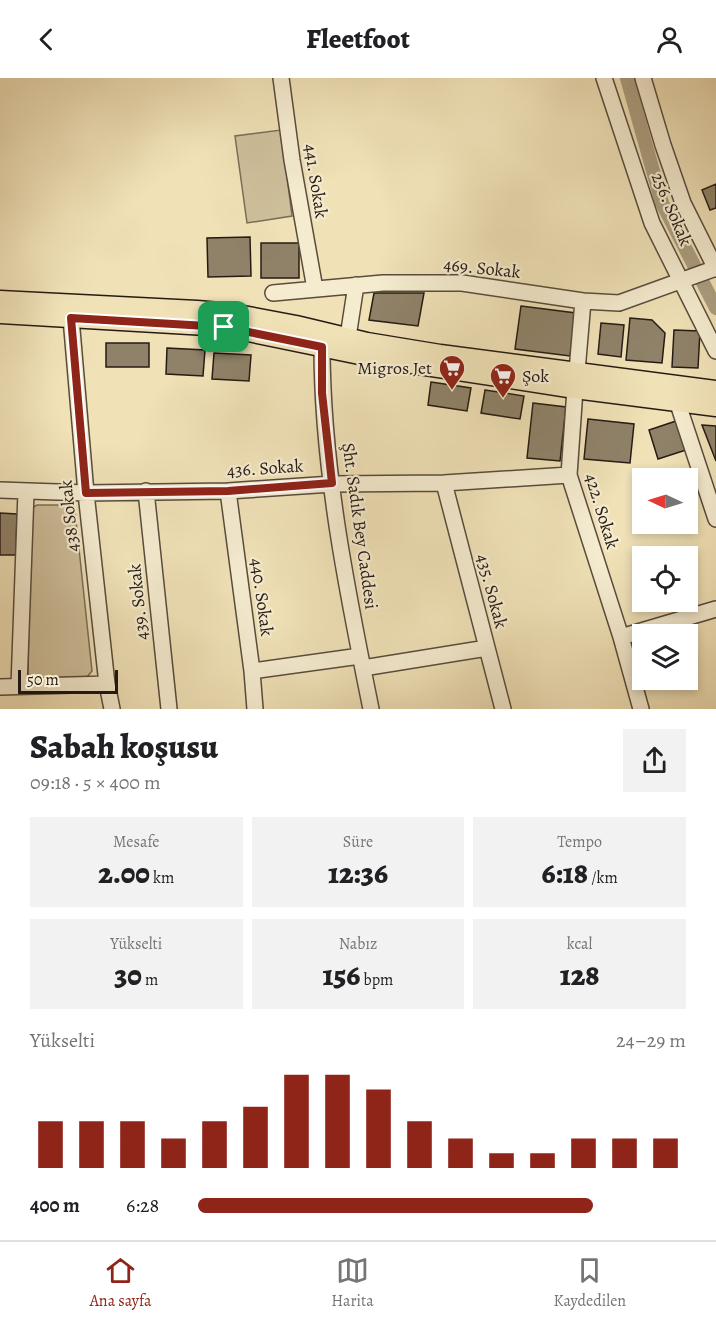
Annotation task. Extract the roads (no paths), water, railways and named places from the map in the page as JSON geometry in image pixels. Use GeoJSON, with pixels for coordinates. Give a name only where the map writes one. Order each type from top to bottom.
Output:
{"type":"FeatureCollection","features":[{"type":"Feature","properties":{"kind":"main road"},"geometry":{"type":"LineString","coordinates":[[0,300],[232,313],[716,407]]}},
{"type":"Feature","properties":{"kind":"main road"},"geometry":{"type":"LineString","coordinates":[[0,314],[224,327],[397,362],[576,380],[716,390]]}},
{"type":"Feature","properties":{"kind":"street","name":"441. Sokak"},"geometry":{"type":"LineString","coordinates":[[281,78],[292,159],[315,289]]}},
{"type":"Feature","properties":{"kind":"street","name":"256. Sokak"},"geometry":{"type":"LineString","coordinates":[[604,78],[652,223],[685,279],[716,351]]}},
{"type":"Feature","properties":{"kind":"street"},"geometry":{"type":"LineString","coordinates":[[643,78],[683,203],[714,269]]}},
{"type":"Feature","properties":{"kind":"street","name":"469. Sokak"},"geometry":{"type":"LineString","coordinates":[[273,293],[356,285],[462,283],[620,303],[714,269]]}},
{"type":"Feature","properties":{"kind":"street"},"geometry":{"type":"LineString","coordinates":[[348,337],[356,285]]}},
{"type":"Feature","properties":{"kind":"street","name":"422. Sokak"},"geometry":{"type":"LineString","coordinates":[[583,300],[569,475],[621,637],[640,709]]}},
{"type":"Feature","properties":{"kind":"street","name":"438 Sokak"},"geometry":{"type":"LineString","coordinates":[[71,318],[86,493],[107,684],[112,709]]}},
{"type":"Feature","properties":{"kind":"street","name":"Şht. Sadık Bey Caddesi"},"geometry":{"type":"LineString","coordinates":[[322,347],[322,393],[332,483],[361,662],[371,709]]}},
{"type":"Feature","properties":{"kind":"street"},"geometry":{"type":"LineString","coordinates":[[676,401],[715,512]]}},
{"type":"Feature","properties":{"kind":"street","name":"436. Sokak"},"geometry":{"type":"LineString","coordinates":[[0,490],[86,493],[228,491],[332,483],[444,483],[569,475]]}},
{"type":"Feature","properties":{"kind":"street","name":"435. Sokak"},"geometry":{"type":"LineString","coordinates":[[444,483],[503,709]]}},
{"type":"Feature","properties":{"kind":"street","name":"439. Sokak"},"geometry":{"type":"LineString","coordinates":[[146,491],[169,709]]}},
{"type":"Feature","properties":{"kind":"street","name":"440. Sokak"},"geometry":{"type":"LineString","coordinates":[[228,491],[255,709]]}},
{"type":"Feature","properties":{"kind":"street"},"geometry":{"type":"LineString","coordinates":[[19,687],[26,492]]}},
{"type":"Feature","properties":{"kind":"street"},"geometry":{"type":"LineString","coordinates":[[621,637],[716,609]]}},
{"type":"Feature","properties":{"kind":"street"},"geometry":{"type":"LineString","coordinates":[[252,671],[487,648]]}},
{"type":"Feature","properties":{"kind":"street"},"geometry":{"type":"LineString","coordinates":[[0,687],[107,684]]}},
{"type":"Feature","properties":{"kind":"waterway"},"geometry":{"type":"LineString","coordinates":[[627,78],[662,203],[716,308]]}},
{"type":"Feature","properties":{"kind":"place","name":"Migros Jet"},"geometry":{"type":"Point","coordinates":[452,391]}},
{"type":"Feature","properties":{"kind":"place","name":"Şok"},"geometry":{"type":"Point","coordinates":[503,399]}}]}
